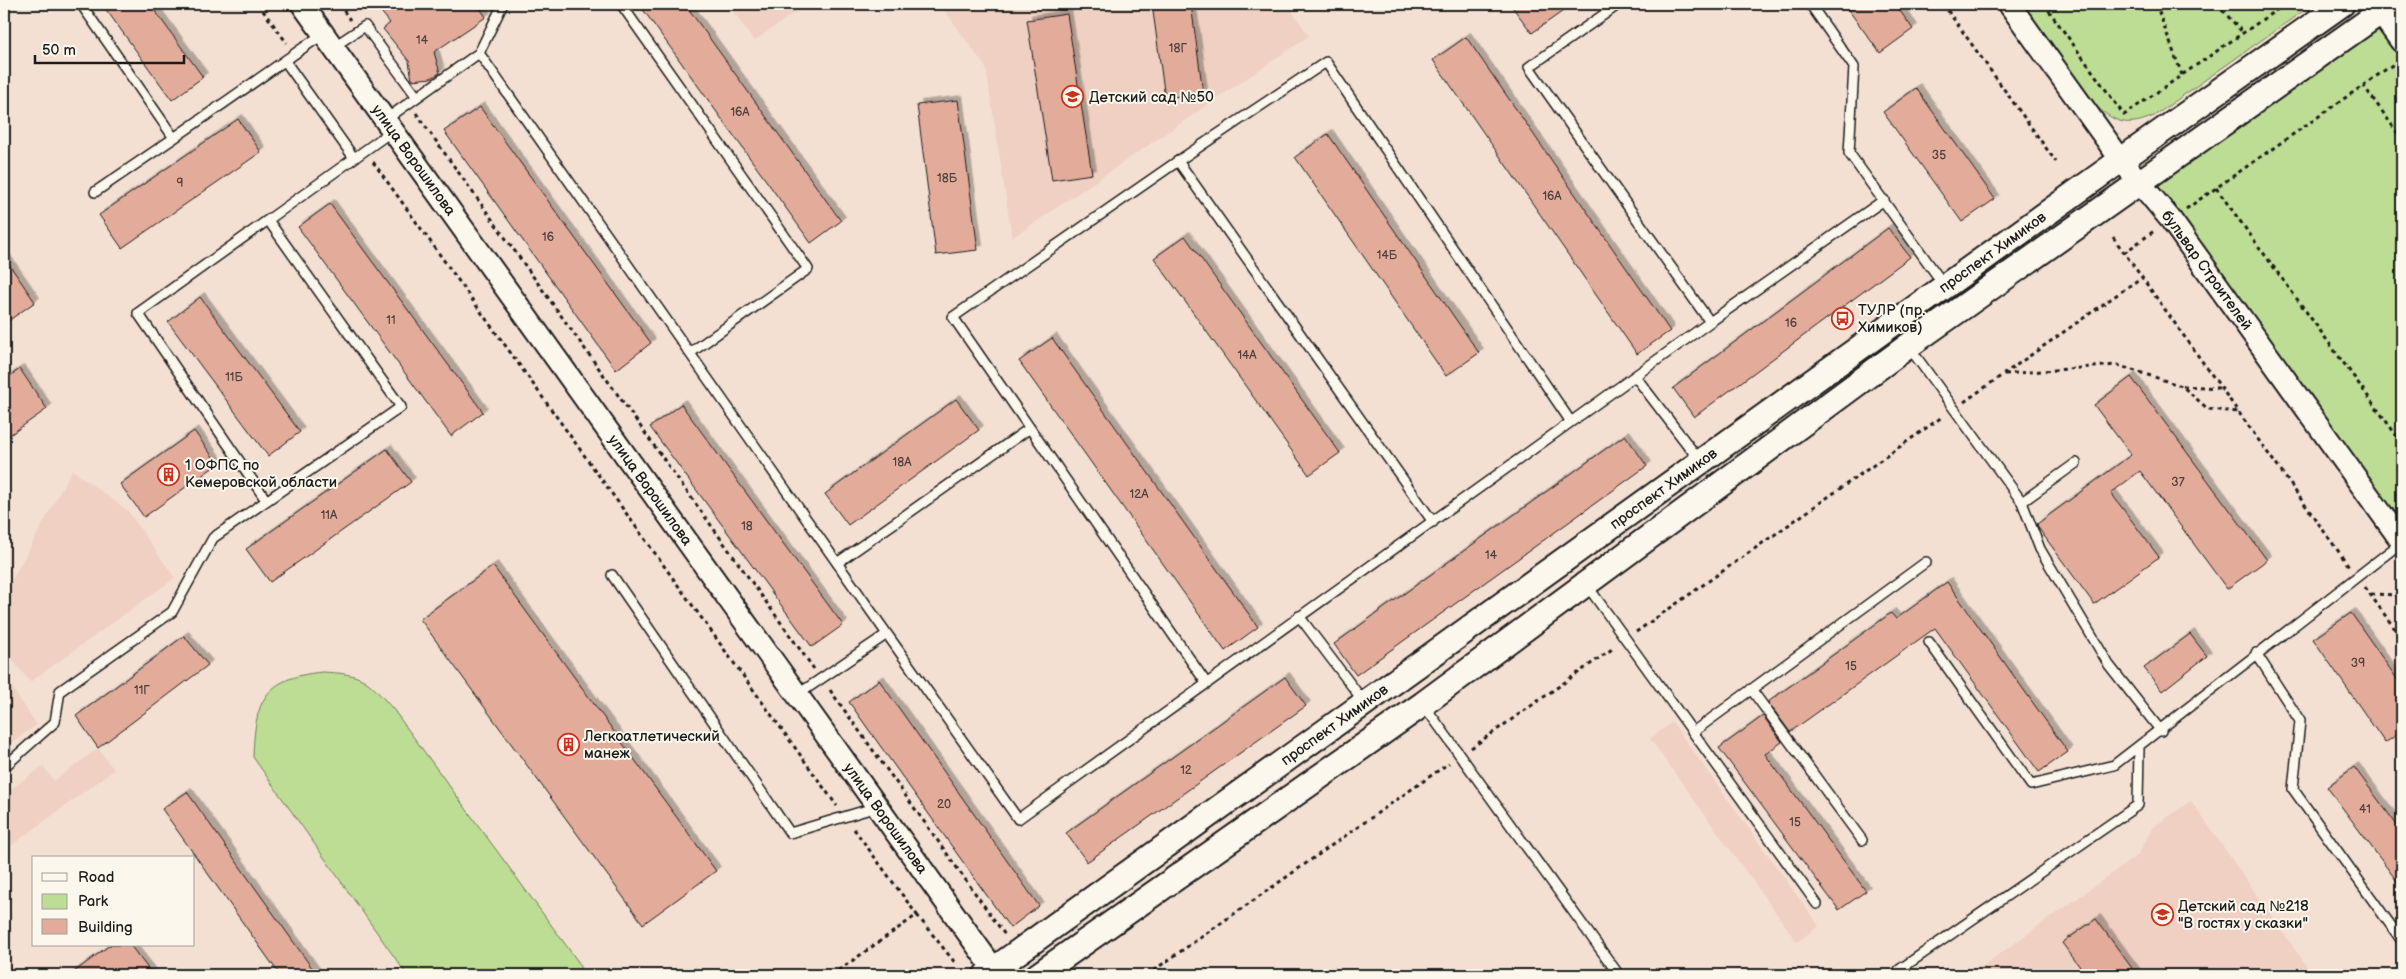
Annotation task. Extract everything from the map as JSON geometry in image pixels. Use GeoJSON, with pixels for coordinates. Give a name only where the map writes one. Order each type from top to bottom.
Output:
{"type":"FeatureCollection","features":[{"type":"Feature","properties":{"kind":"main road","name":"проспект Химиков"},"geometry":{"type":"LineString","coordinates":[[992,973],[1364,703],[2121,160],[2342,4]]}},
{"type":"Feature","properties":{"kind":"main road","name":"проспект Химиков"},"geometry":{"type":"LineString","coordinates":[[1038,975],[1423,704],[1908,346],[2139,183],[2383,6]]}},
{"type":"Feature","properties":{"kind":"main road"},"geometry":{"type":"LineString","coordinates":[[2383,6],[2402,40]]}},
{"type":"Feature","properties":{"kind":"street","name":"улица Ворошилова"},"geometry":{"type":"LineString","coordinates":[[302,4],[877,807],[992,973]]}},
{"type":"Feature","properties":{"kind":"street","name":"бульвар Строителей"},"geometry":{"type":"LineString","coordinates":[[2009,4],[2121,160],[2171,220],[2402,542]]}},
{"type":"Feature","properties":{"kind":"lane"},"geometry":{"type":"LineString","coordinates":[[81,4],[174,138]]}},
{"type":"Feature","properties":{"kind":"lane"},"geometry":{"type":"LineString","coordinates":[[266,500],[138,313],[364,151],[413,100],[479,53],[503,4]]}},
{"type":"Feature","properties":{"kind":"lane"},"geometry":{"type":"LineString","coordinates":[[621,4],[808,270],[690,353]]}},
{"type":"Feature","properties":{"kind":"lane"},"geometry":{"type":"LineString","coordinates":[[1619,4],[1529,67],[1710,322]]}},
{"type":"Feature","properties":{"kind":"lane"},"geometry":{"type":"LineString","coordinates":[[1810,4],[1854,67],[1849,153],[1946,287]]}},
{"type":"Feature","properties":{"kind":"lane"},"geometry":{"type":"LineString","coordinates":[[95,192],[295,54],[364,26],[413,100]]}},
{"type":"Feature","properties":{"kind":"lane"},"geometry":{"type":"LineString","coordinates":[[479,53],[1018,819],[1710,322],[1884,200]]}},
{"type":"Feature","properties":{"kind":"lane"},"geometry":{"type":"LineString","coordinates":[[285,61],[354,158]]}},
{"type":"Feature","properties":{"kind":"lane"},"geometry":{"type":"LineString","coordinates":[[1207,684],[953,317],[1178,161],[1326,62],[1571,422]]}},
{"type":"Feature","properties":{"kind":"lane"},"geometry":{"type":"LineString","coordinates":[[1178,161],[1433,522]]}},
{"type":"Feature","properties":{"kind":"lane"},"geometry":{"type":"LineString","coordinates":[[4,767],[55,722],[60,691],[172,612],[213,538],[401,407],[268,220]]}},
{"type":"Feature","properties":{"kind":"lane"},"geometry":{"type":"LineString","coordinates":[[1908,346],[2022,502],[2040,549],[2104,656],[2160,731]]}},
{"type":"Feature","properties":{"kind":"lane"},"geometry":{"type":"LineString","coordinates":[[1635,376],[1701,462]]}},
{"type":"Feature","properties":{"kind":"lane"},"geometry":{"type":"LineString","coordinates":[[837,563],[1030,428]]}},
{"type":"Feature","properties":{"kind":"lane"},"geometry":{"type":"LineString","coordinates":[[2022,502],[2076,464]]}},
{"type":"Feature","properties":{"kind":"lane"},"geometry":{"type":"LineString","coordinates":[[1929,642],[2031,785],[2114,765],[2139,748],[2256,653],[2402,542]]}},
{"type":"Feature","properties":{"kind":"lane"},"geometry":{"type":"LineString","coordinates":[[1693,732],[1926,562]]}},
{"type":"Feature","properties":{"kind":"lane"},"geometry":{"type":"LineString","coordinates":[[612,575],[790,833],[877,807]]}},
{"type":"Feature","properties":{"kind":"lane"},"geometry":{"type":"LineString","coordinates":[[1586,584],[1817,904]]}},
{"type":"Feature","properties":{"kind":"lane"},"geometry":{"type":"LineString","coordinates":[[1300,616],[1364,703]]}},
{"type":"Feature","properties":{"kind":"lane"},"geometry":{"type":"LineString","coordinates":[[797,695],[887,634]]}},
{"type":"Feature","properties":{"kind":"lane"},"geometry":{"type":"LineString","coordinates":[[2256,653],[2300,721],[2293,788],[2402,941]]}},
{"type":"Feature","properties":{"kind":"lane"},"geometry":{"type":"LineString","coordinates":[[1752,689],[1862,840]]}},
{"type":"Feature","properties":{"kind":"lane"},"geometry":{"type":"LineString","coordinates":[[1423,704],[1619,975]]}},
{"type":"Feature","properties":{"kind":"lane"},"geometry":{"type":"LineString","coordinates":[[1899,970],[2138,805],[2139,748]]}},
{"type":"Feature","properties":{"kind":"path"},"geometry":{"type":"LineString","coordinates":[[258,4],[295,54]]}},
{"type":"Feature","properties":{"kind":"path"},"geometry":{"type":"LineString","coordinates":[[339,4],[358,30]]}},
{"type":"Feature","properties":{"kind":"path"},"geometry":{"type":"LineString","coordinates":[[1943,4],[2056,162]]}},
{"type":"Feature","properties":{"kind":"path"},"geometry":{"type":"LineString","coordinates":[[2044,4],[2124,115],[2284,4]]}},
{"type":"Feature","properties":{"kind":"path"},"geometry":{"type":"LineString","coordinates":[[2156,4],[2182,75]]}},
{"type":"Feature","properties":{"kind":"path"},"geometry":{"type":"LineString","coordinates":[[2217,4],[2243,33]]}},
{"type":"Feature","properties":{"kind":"path"},"geometry":{"type":"LineString","coordinates":[[2124,252],[2402,57]]}},
{"type":"Feature","properties":{"kind":"path"},"geometry":{"type":"LineString","coordinates":[[2363,85],[2402,139]]}},
{"type":"Feature","properties":{"kind":"path"},"geometry":{"type":"LineString","coordinates":[[413,100],[1007,938]]}},
{"type":"Feature","properties":{"kind":"path"},"geometry":{"type":"LineString","coordinates":[[364,151],[917,915],[956,964]]}},
{"type":"Feature","properties":{"kind":"path"},"geometry":{"type":"LineString","coordinates":[[2216,188],[2402,443]]}},
{"type":"Feature","properties":{"kind":"path"},"geometry":{"type":"LineString","coordinates":[[2113,237],[2402,639]]}},
{"type":"Feature","properties":{"kind":"path"},"geometry":{"type":"LineString","coordinates":[[1147,975],[2142,277]]}},
{"type":"Feature","properties":{"kind":"path"},"geometry":{"type":"LineString","coordinates":[[2004,374],[2117,365],[2182,386],[2222,388]]}},
{"type":"Feature","properties":{"kind":"path"},"geometry":{"type":"LineString","coordinates":[[2182,386],[2208,409],[2238,412]]}},
{"type":"Feature","properties":{"kind":"path"},"geometry":{"type":"LineString","coordinates":[[2370,594],[2402,595]]}},
{"type":"Feature","properties":{"kind":"path"},"geometry":{"type":"LineString","coordinates":[[832,975],[917,915]]}},
{"type":"Feature","properties":{"kind":"shaded area"},"geometry":{"type":"Polygon","coordinates":[[[728,4],[807,4],[754,41],[728,4]]]}},
{"type":"Feature","properties":{"kind":"shaded area","name":"Детский сад №50"},"geometry":{"type":"Polygon","coordinates":[[[940,4],[1287,4],[1309,36],[1012,238],[986,68],[940,4]]]}},
{"type":"Feature","properties":{"kind":"shaded area"},"geometry":{"type":"Polygon","coordinates":[[[72,470],[127,510],[175,578],[30,682],[4,649],[4,595],[72,470]]]}},
{"type":"Feature","properties":{"kind":"shaded area"},"geometry":{"type":"Polygon","coordinates":[[[4,676],[37,725],[4,748],[4,676]]]}},
{"type":"Feature","properties":{"kind":"shaded area"},"geometry":{"type":"Polygon","coordinates":[[[1672,722],[1819,926],[1797,942],[1650,739],[1672,722]]]}},
{"type":"Feature","properties":{"kind":"shaded area"},"geometry":{"type":"Polygon","coordinates":[[[98,748],[114,770],[4,851],[4,794],[43,766],[54,781],[98,748]]]}},
{"type":"Feature","properties":{"kind":"shaded area","name":"Детский сад №218 \"В гостях у сказки\""},"geometry":{"type":"Polygon","coordinates":[[[2191,801],[2313,975],[1970,975],[2138,855],[2152,828],[2191,801]]]}},
{"type":"Feature","properties":{"kind":"green space"},"geometry":{"type":"Polygon","coordinates":[[[2023,4],[2310,4],[2154,116],[2137,122],[2123,122],[2109,116],[2095,105],[2023,4]]]}},
{"type":"Feature","properties":{"kind":"green space"},"geometry":{"type":"Polygon","coordinates":[[[2382,11],[2402,40],[2402,542],[2139,183],[2382,11]]]}},
{"type":"Feature","properties":{"kind":"green space"},"geometry":{"type":"Polygon","coordinates":[[[322,672],[347,674],[364,680],[393,709],[579,963],[582,975],[407,975],[253,757],[256,722],[266,696],[274,687],[286,680],[322,672]]]}},
{"type":"Feature","properties":{"kind":"building"},"geometry":{"type":"Polygon","coordinates":[[[102,4],[150,4],[203,77],[172,100],[102,4]]]}},
{"type":"Feature","properties":{"kind":"building"},"geometry":{"type":"Polygon","coordinates":[[[375,4],[477,4],[486,17],[434,52],[440,73],[431,78],[412,80],[409,61],[383,29],[390,23],[375,4]]]}},
{"type":"Feature","properties":{"kind":"building"},"geometry":{"type":"Polygon","coordinates":[[[639,4],[685,4],[841,221],[811,243],[639,4]]]}},
{"type":"Feature","properties":{"kind":"building"},"geometry":{"type":"Polygon","coordinates":[[[1152,4],[1191,4],[1203,93],[1165,98],[1152,4]]]}},
{"type":"Feature","properties":{"kind":"building"},"geometry":{"type":"Polygon","coordinates":[[[1510,4],[1573,4],[1532,33],[1510,4]]]}},
{"type":"Feature","properties":{"kind":"building"},"geometry":{"type":"Polygon","coordinates":[[[1844,4],[1895,4],[1913,29],[1880,53],[1844,4]]]}},
{"type":"Feature","properties":{"kind":"building"},"geometry":{"type":"Polygon","coordinates":[[[1067,14],[1092,174],[1052,180],[1027,20],[1067,14]]]}},
{"type":"Feature","properties":{"kind":"building"},"geometry":{"type":"Polygon","coordinates":[[[1466,37],[1670,331],[1637,354],[1433,60],[1466,37]]]}},
{"type":"Feature","properties":{"kind":"building"},"geometry":{"type":"Polygon","coordinates":[[[1916,88],[1995,199],[1962,222],[1883,112],[1916,88]]]}},
{"type":"Feature","properties":{"kind":"building"},"geometry":{"type":"Polygon","coordinates":[[[958,100],[978,250],[936,255],[917,105],[958,100]]]}},
{"type":"Feature","properties":{"kind":"building"},"geometry":{"type":"Polygon","coordinates":[[[480,107],[651,343],[616,370],[444,131],[480,107]]]}},
{"type":"Feature","properties":{"kind":"building"},"geometry":{"type":"Polygon","coordinates":[[[238,119],[261,152],[122,248],[99,215],[238,119]]]}},
{"type":"Feature","properties":{"kind":"building"},"geometry":{"type":"Polygon","coordinates":[[[1328,134],[1479,353],[1446,376],[1295,157],[1328,134]]]}},
{"type":"Feature","properties":{"kind":"building"},"geometry":{"type":"Polygon","coordinates":[[[330,204],[483,412],[451,436],[298,227],[330,204]]]}},
{"type":"Feature","properties":{"kind":"building"},"geometry":{"type":"Polygon","coordinates":[[[1888,228],[1910,257],[1694,417],[1673,388],[1888,228]]]}},
{"type":"Feature","properties":{"kind":"building"},"geometry":{"type":"Polygon","coordinates":[[[1185,236],[1340,453],[1309,475],[1154,258],[1185,236]]]}},
{"type":"Feature","properties":{"kind":"building"},"geometry":{"type":"Polygon","coordinates":[[[4,257],[35,302],[4,324],[4,257]]]}},
{"type":"Feature","properties":{"kind":"building"},"geometry":{"type":"Polygon","coordinates":[[[200,297],[300,432],[268,456],[168,322],[200,297]]]}},
{"type":"Feature","properties":{"kind":"building"},"geometry":{"type":"Polygon","coordinates":[[[1052,338],[1258,627],[1225,651],[1019,361],[1052,338]]]}},
{"type":"Feature","properties":{"kind":"building"},"geometry":{"type":"Polygon","coordinates":[[[20,369],[47,409],[4,439],[4,380],[20,369]]]}},
{"type":"Feature","properties":{"kind":"building"},"geometry":{"type":"Polygon","coordinates":[[[2131,377],[2267,560],[2227,589],[2140,471],[2111,493],[2159,557],[2094,604],[2039,529],[2037,524],[2131,455],[2094,405],[2131,377]]]}},
{"type":"Feature","properties":{"kind":"building"},"geometry":{"type":"Polygon","coordinates":[[[956,399],[979,430],[848,525],[825,494],[956,399]]]}},
{"type":"Feature","properties":{"kind":"building"},"geometry":{"type":"Polygon","coordinates":[[[681,404],[843,625],[812,647],[650,427],[681,404]]]}},
{"type":"Feature","properties":{"kind":"building","name":"1 ОФПС по Кемеровской области"},"geometry":{"type":"Polygon","coordinates":[[[194,431],[218,464],[144,517],[120,484],[194,431]]]}},
{"type":"Feature","properties":{"kind":"building"},"geometry":{"type":"Polygon","coordinates":[[[1625,435],[1647,466],[1356,675],[1334,644],[1625,435]]]}},
{"type":"Feature","properties":{"kind":"building"},"geometry":{"type":"Polygon","coordinates":[[[387,449],[411,482],[270,582],[246,549],[387,449]]]}},
{"type":"Feature","properties":{"kind":"building","name":"Легкоатлетический манеж"},"geometry":{"type":"Polygon","coordinates":[[[493,566],[716,871],[643,924],[420,619],[493,566]]]}},
{"type":"Feature","properties":{"kind":"building"},"geometry":{"type":"Polygon","coordinates":[[[1947,582],[2068,752],[2039,772],[1935,628],[1790,732],[1768,702],[1891,613],[1896,619],[1947,582]]]}},
{"type":"Feature","properties":{"kind":"building"},"geometry":{"type":"Polygon","coordinates":[[[2351,613],[2402,686],[2402,731],[2385,743],[2313,639],[2351,613]]]}},
{"type":"Feature","properties":{"kind":"building"},"geometry":{"type":"Polygon","coordinates":[[[2190,634],[2207,656],[2162,691],[2144,668],[2190,634]]]}},
{"type":"Feature","properties":{"kind":"building"},"geometry":{"type":"Polygon","coordinates":[[[184,636],[208,665],[98,748],[76,716],[184,636]]]}},
{"type":"Feature","properties":{"kind":"building"},"geometry":{"type":"Polygon","coordinates":[[[1285,677],[1306,706],[1087,862],[1066,833],[1285,677]]]}},
{"type":"Feature","properties":{"kind":"building"},"geometry":{"type":"Polygon","coordinates":[[[879,680],[1039,906],[1010,928],[849,702],[879,680]]]}},
{"type":"Feature","properties":{"kind":"building"},"geometry":{"type":"Polygon","coordinates":[[[1763,716],[1782,742],[1765,754],[1866,891],[1839,910],[1719,748],[1763,716]]]}},
{"type":"Feature","properties":{"kind":"building"},"geometry":{"type":"Polygon","coordinates":[[[2354,767],[2402,832],[2402,888],[2327,787],[2354,767]]]}},
{"type":"Feature","properties":{"kind":"building"},"geometry":{"type":"Polygon","coordinates":[[[187,792],[317,975],[280,975],[162,809],[187,792]]]}},
{"type":"Feature","properties":{"kind":"building"},"geometry":{"type":"Polygon","coordinates":[[[2096,919],[2137,975],[2086,975],[2062,943],[2096,919]]]}},
{"type":"Feature","properties":{"kind":"building"},"geometry":{"type":"Polygon","coordinates":[[[109,946],[131,946],[153,975],[70,975],[109,946]]]}},
{"type":"Feature","properties":{"kind":"place","name":"Детский сад №50"},"geometry":{"type":"Point","coordinates":[1073,97]}},
{"type":"Feature","properties":{"kind":"place","name":"ТУЛР (пр. Химиков)"},"geometry":{"type":"Point","coordinates":[1842,319]}},
{"type":"Feature","properties":{"kind":"place","name":"1 ОФПС по Кемеровской области"},"geometry":{"type":"Point","coordinates":[169,474]}},
{"type":"Feature","properties":{"kind":"place","name":"Легкоатлетический манеж"},"geometry":{"type":"Point","coordinates":[568,745]}},
{"type":"Feature","properties":{"kind":"place","name":"Детский сад №218 \"В гостях у сказки\""},"geometry":{"type":"Point","coordinates":[2162,915]}}]}
